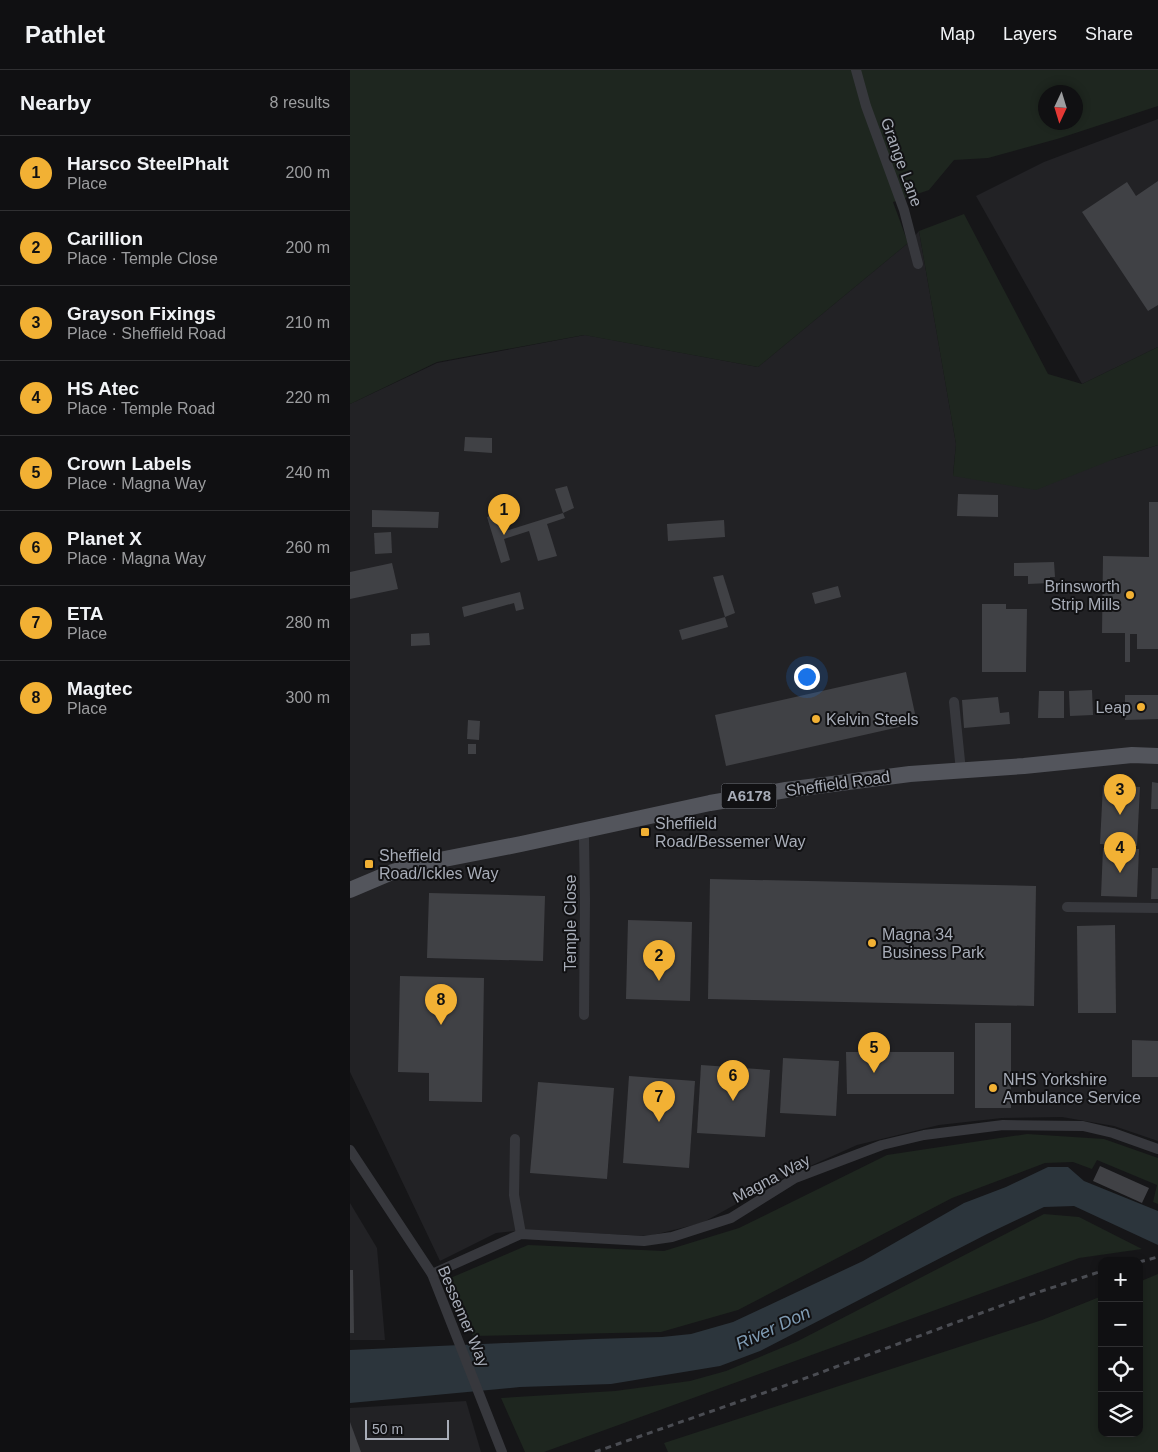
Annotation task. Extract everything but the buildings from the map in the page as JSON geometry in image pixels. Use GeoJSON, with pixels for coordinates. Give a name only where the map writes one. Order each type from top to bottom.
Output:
{"type":"FeatureCollection","features":[{"type":"Feature","properties":{"kind":"main road","name":"Sheffield Road"},"geometry":{"type":"LineString","coordinates":[[350,890],[390,873],[419,864],[710,803],[786,790],[910,774],[1132,755],[1158,756]]}},
{"type":"Feature","properties":{"kind":"street","name":"Grange Lane"},"geometry":{"type":"LineString","coordinates":[[856,70],[866,106],[904,210],[918,264]]}},
{"type":"Feature","properties":{"kind":"street"},"geometry":{"type":"LineString","coordinates":[[954,702],[961,771]]}},
{"type":"Feature","properties":{"kind":"street","name":"Temple Close"},"geometry":{"type":"LineString","coordinates":[[582,831],[584,839],[585,900],[584,1015]]}},
{"type":"Feature","properties":{"kind":"street"},"geometry":{"type":"LineString","coordinates":[[1068,907],[1158,908]]}},
{"type":"Feature","properties":{"kind":"street","name":"Magna Way"},"geometry":{"type":"LineString","coordinates":[[432,1274],[521,1234],[644,1241],[672,1237],[731,1218],[796,1178],[882,1145],[924,1135],[1003,1124],[1083,1126],[1113,1133],[1158,1149]]}},
{"type":"Feature","properties":{"kind":"street"},"geometry":{"type":"LineString","coordinates":[[515,1139],[514,1195],[521,1234]]}},
{"type":"Feature","properties":{"kind":"street","name":"Bessemer Way"},"geometry":{"type":"LineString","coordinates":[[350,1150],[432,1274],[502,1452]]}},
{"type":"Feature","properties":{"kind":"shaded area"},"geometry":{"type":"Polygon","coordinates":[[[350,70],[1158,70],[1158,106],[1057,139],[988,158],[954,160],[929,190],[893,202],[908,243],[758,367],[584,335],[437,362],[350,404],[350,70]]]}},
{"type":"Feature","properties":{"kind":"shaded area"},"geometry":{"type":"Polygon","coordinates":[[[1158,119],[1158,347],[1082,384],[976,196],[1044,162],[1158,119]]]}},
{"type":"Feature","properties":{"kind":"shaded area"},"geometry":{"type":"Polygon","coordinates":[[[964,214],[1048,374],[1082,384],[1158,347],[1158,445],[1114,459],[1036,490],[953,476],[956,444],[919,231],[964,214]]]}},
{"type":"Feature","properties":{"kind":"shaded area"},"geometry":{"type":"Polygon","coordinates":[[[919,231],[956,444],[953,475],[1114,459],[1158,445],[1158,1141],[1114,1126],[1062,1117],[1002,1118],[939,1125],[857,1145],[779,1180],[702,1223],[649,1236],[526,1230],[496,1233],[440,1261],[350,1072],[350,404],[437,363],[585,335],[758,367],[908,243],[919,231]]]}},
{"type":"Feature","properties":{"kind":"shaded area"},"geometry":{"type":"Polygon","coordinates":[[[1027,1134],[1104,1139],[1158,1158],[1158,1204],[1153,1202],[1157,1185],[1097,1160],[1092,1169],[1073,1162],[1045,1163],[952,1198],[738,1310],[661,1332],[473,1336],[448,1279],[528,1245],[664,1251],[739,1228],[887,1155],[1027,1134]]]}},
{"type":"Feature","properties":{"kind":"shaded area"},"geometry":{"type":"Polygon","coordinates":[[[350,1203],[377,1248],[385,1340],[350,1340],[350,1203]]]}},
{"type":"Feature","properties":{"kind":"shaded area"},"geometry":{"type":"Polygon","coordinates":[[[1044,1214],[1079,1217],[1142,1249],[1079,1258],[544,1452],[525,1452],[501,1398],[615,1391],[690,1381],[726,1371],[798,1341],[1044,1214]]]}},
{"type":"Feature","properties":{"kind":"shaded area"},"geometry":{"type":"Polygon","coordinates":[[[1158,1274],[1158,1452],[668,1452],[664,1443],[1042,1320],[1098,1298],[1098,1437],[1143,1437],[1143,1280],[1158,1274]]]}},
{"type":"Feature","properties":{"kind":"shaded area"},"geometry":{"type":"Polygon","coordinates":[[[466,1401],[481,1452],[350,1452],[350,1408],[466,1401]]]}},
{"type":"Feature","properties":{"kind":"water","name":"River Don"},"geometry":{"type":"Polygon","coordinates":[[[1048,1167],[1068,1167],[1084,1181],[1158,1211],[1158,1245],[1074,1206],[1044,1207],[987,1234],[760,1351],[720,1366],[611,1384],[520,1387],[350,1403],[350,1350],[662,1337],[691,1334],[733,1322],[863,1261],[964,1203],[1006,1187],[1048,1167]]]}},
{"type":"Feature","properties":{"kind":"railway"},"geometry":{"type":"LineString","coordinates":[[1143,1261],[1158,1257]]}},
{"type":"Feature","properties":{"kind":"railway"},"geometry":{"type":"LineString","coordinates":[[595,1452],[795,1382],[1030,1295],[1098,1272]]}},
{"type":"Feature","properties":{"kind":"place","name":"Harsco SteelPhalt"},"geometry":{"type":"Point","coordinates":[504,535]}},
{"type":"Feature","properties":{"kind":"place","name":"Brinsworth Strip Mills"},"geometry":{"type":"Point","coordinates":[1130,595]}},
{"type":"Feature","properties":{"kind":"place","name":"Leap"},"geometry":{"type":"Point","coordinates":[1141,707]}},
{"type":"Feature","properties":{"kind":"place","name":"Kelvin Steels"},"geometry":{"type":"Point","coordinates":[816,719]}},
{"type":"Feature","properties":{"kind":"place","name":"Grayson Fixings"},"geometry":{"type":"Point","coordinates":[1120,815]}},
{"type":"Feature","properties":{"kind":"place","name":"Sheffield Road/Bessemer Way"},"geometry":{"type":"Point","coordinates":[645,832]}},
{"type":"Feature","properties":{"kind":"place","name":"Sheffield Road/Ickles Way"},"geometry":{"type":"Point","coordinates":[369,864]}},
{"type":"Feature","properties":{"kind":"place","name":"HS Atec"},"geometry":{"type":"Point","coordinates":[1120,873]}},
{"type":"Feature","properties":{"kind":"place","name":"Magna 34 Business Park"},"geometry":{"type":"Point","coordinates":[872,943]}},
{"type":"Feature","properties":{"kind":"place","name":"Carillion"},"geometry":{"type":"Point","coordinates":[659,981]}},
{"type":"Feature","properties":{"kind":"place","name":"Magtec"},"geometry":{"type":"Point","coordinates":[441,1025]}},
{"type":"Feature","properties":{"kind":"place","name":"Crown Labels"},"geometry":{"type":"Point","coordinates":[874,1073]}},
{"type":"Feature","properties":{"kind":"place","name":"NHS Yorkshire Ambulance Service"},"geometry":{"type":"Point","coordinates":[993,1088]}},
{"type":"Feature","properties":{"kind":"place","name":"Planet X"},"geometry":{"type":"Point","coordinates":[733,1101]}},
{"type":"Feature","properties":{"kind":"place","name":"ETA"},"geometry":{"type":"Point","coordinates":[659,1122]}}]}
